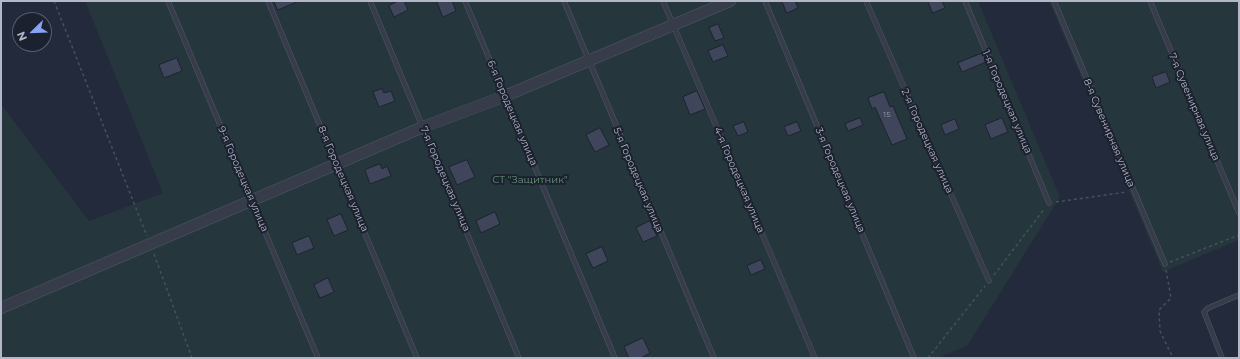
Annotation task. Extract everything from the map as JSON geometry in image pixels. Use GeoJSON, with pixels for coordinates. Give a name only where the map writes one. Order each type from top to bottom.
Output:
{"type":"FeatureCollection","features":[{"type":"Feature","properties":{"kind":"street"},"geometry":{"type":"LineString","coordinates":[[1,308],[423,127],[505,96],[730,1]]}},
{"type":"Feature","properties":{"kind":"lane","name":"9-я Городецкая улица"},"geometry":{"type":"LineString","coordinates":[[168,1],[318,358]]}},
{"type":"Feature","properties":{"kind":"lane","name":"8-я Городецкая улица"},"geometry":{"type":"LineString","coordinates":[[268,1],[417,358]]}},
{"type":"Feature","properties":{"kind":"lane","name":"7-я Городецкая улица"},"geometry":{"type":"LineString","coordinates":[[370,1],[519,358]]}},
{"type":"Feature","properties":{"kind":"lane","name":"6-я Городецкая улица"},"geometry":{"type":"LineString","coordinates":[[465,1],[616,358]]}},
{"type":"Feature","properties":{"kind":"lane","name":"5-я Городецкая улица"},"geometry":{"type":"LineString","coordinates":[[564,1],[714,358]]}},
{"type":"Feature","properties":{"kind":"lane","name":"4-я Городецкая улица"},"geometry":{"type":"LineString","coordinates":[[663,1],[815,358]]}},
{"type":"Feature","properties":{"kind":"lane","name":"3-я Городецкая улица"},"geometry":{"type":"LineString","coordinates":[[765,1],[914,358]]}},
{"type":"Feature","properties":{"kind":"lane","name":"2-я Городецкая улица"},"geometry":{"type":"LineString","coordinates":[[866,1],[989,281]]}},
{"type":"Feature","properties":{"kind":"lane","name":"1-я Городецкая улица"},"geometry":{"type":"LineString","coordinates":[[965,1],[1049,203]]}},
{"type":"Feature","properties":{"kind":"lane","name":"8-я Сувенирная улица"},"geometry":{"type":"LineString","coordinates":[[1054,1],[1165,264]]}},
{"type":"Feature","properties":{"kind":"lane","name":"7-я Сувенирная улица"},"geometry":{"type":"LineString","coordinates":[[1150,1],[1239,213]]}},
{"type":"Feature","properties":{"kind":"lane"},"geometry":{"type":"LineString","coordinates":[[1222,358],[1204,312],[1208,308],[1239,295]]}},
{"type":"Feature","properties":{"kind":"path"},"geometry":{"type":"LineString","coordinates":[[54,1],[150,244],[192,358]]}},
{"type":"Feature","properties":{"kind":"path"},"geometry":{"type":"LineString","coordinates":[[1049,203],[1134,191]]}},
{"type":"Feature","properties":{"kind":"path"},"geometry":{"type":"LineString","coordinates":[[1172,358],[1160,331],[1159,310],[1171,298],[1165,264],[1239,235]]}},
{"type":"Feature","properties":{"kind":"green space","name":"СТ \"Защитник\""},"geometry":{"type":"Polygon","coordinates":[[[85,1],[978,1],[1060,197],[967,346],[938,358],[1,358],[1,104],[89,221],[163,193],[85,1]]]}},
{"type":"Feature","properties":{"kind":"green space"},"geometry":{"type":"Polygon","coordinates":[[[1049,1],[1239,1],[1239,240],[1163,272],[1049,1]]]}},
{"type":"Feature","properties":{"kind":"building"},"geometry":{"type":"Polygon","coordinates":[[[274,1],[299,1],[278,10],[274,1]]]}},
{"type":"Feature","properties":{"kind":"building"},"geometry":{"type":"Polygon","coordinates":[[[398,1],[404,1],[408,10],[394,17],[389,6],[398,1]]]}},
{"type":"Feature","properties":{"kind":"building"},"geometry":{"type":"Polygon","coordinates":[[[437,1],[452,1],[456,11],[443,17],[437,1]]]}},
{"type":"Feature","properties":{"kind":"building"},"geometry":{"type":"Polygon","coordinates":[[[782,1],[795,1],[798,8],[787,13],[782,1]]]}},
{"type":"Feature","properties":{"kind":"building"},"geometry":{"type":"Polygon","coordinates":[[[928,1],[942,1],[945,8],[933,13],[928,1]]]}},
{"type":"Feature","properties":{"kind":"building"},"geometry":{"type":"Polygon","coordinates":[[[718,24],[724,38],[715,41],[709,28],[718,24]]]}},
{"type":"Feature","properties":{"kind":"building"},"geometry":{"type":"Polygon","coordinates":[[[723,45],[728,56],[713,62],[708,51],[723,45]]]}},
{"type":"Feature","properties":{"kind":"building"},"geometry":{"type":"Polygon","coordinates":[[[983,53],[986,62],[962,72],[958,63],[983,53]]]}},
{"type":"Feature","properties":{"kind":"building"},"geometry":{"type":"Polygon","coordinates":[[[177,58],[182,71],[164,78],[159,65],[177,58]]]}},
{"type":"Feature","properties":{"kind":"building"},"geometry":{"type":"Polygon","coordinates":[[[1166,72],[1170,82],[1156,88],[1152,77],[1166,72]]]}},
{"type":"Feature","properties":{"kind":"building"},"geometry":{"type":"Polygon","coordinates":[[[382,89],[384,93],[391,91],[395,101],[379,107],[373,92],[382,89]]]}},
{"type":"Feature","properties":{"kind":"building"},"geometry":{"type":"Polygon","coordinates":[[[697,91],[705,109],[690,115],[683,97],[697,91]]]}},
{"type":"Feature","properties":{"kind":"building"},"geometry":{"type":"Polygon","coordinates":[[[884,92],[890,107],[893,106],[907,139],[892,145],[875,107],[872,109],[868,98],[884,92]]]}},
{"type":"Feature","properties":{"kind":"building"},"geometry":{"type":"Polygon","coordinates":[[[860,118],[863,125],[848,131],[845,124],[860,118]]]}},
{"type":"Feature","properties":{"kind":"building"},"geometry":{"type":"Polygon","coordinates":[[[1002,118],[1008,132],[991,139],[985,125],[1002,118]]]}},
{"type":"Feature","properties":{"kind":"building"},"geometry":{"type":"Polygon","coordinates":[[[955,119],[959,129],[945,135],[941,125],[955,119]]]}},
{"type":"Feature","properties":{"kind":"building"},"geometry":{"type":"Polygon","coordinates":[[[744,122],[748,132],[738,136],[733,126],[744,122]]]}},
{"type":"Feature","properties":{"kind":"building"},"geometry":{"type":"Polygon","coordinates":[[[797,122],[801,131],[788,136],[784,127],[797,122]]]}},
{"type":"Feature","properties":{"kind":"building"},"geometry":{"type":"Polygon","coordinates":[[[600,128],[609,145],[595,152],[586,135],[600,128]]]}},
{"type":"Feature","properties":{"kind":"building"},"geometry":{"type":"Polygon","coordinates":[[[467,160],[475,177],[457,185],[449,167],[467,160]]]}},
{"type":"Feature","properties":{"kind":"building"},"geometry":{"type":"Polygon","coordinates":[[[380,164],[382,169],[387,166],[391,176],[370,184],[365,170],[380,164]]]}},
{"type":"Feature","properties":{"kind":"building"},"geometry":{"type":"Polygon","coordinates":[[[495,212],[500,224],[481,233],[476,221],[495,212]]]}},
{"type":"Feature","properties":{"kind":"building"},"geometry":{"type":"Polygon","coordinates":[[[341,214],[348,230],[334,236],[327,220],[341,214]]]}},
{"type":"Feature","properties":{"kind":"building"},"geometry":{"type":"Polygon","coordinates":[[[650,221],[657,236],[643,242],[636,228],[650,221]]]}},
{"type":"Feature","properties":{"kind":"building"},"geometry":{"type":"Polygon","coordinates":[[[309,236],[314,248],[297,255],[292,243],[309,236]]]}},
{"type":"Feature","properties":{"kind":"building"},"geometry":{"type":"Polygon","coordinates":[[[602,247],[608,261],[593,268],[586,254],[602,247]]]}},
{"type":"Feature","properties":{"kind":"building"},"geometry":{"type":"Polygon","coordinates":[[[761,260],[765,269],[751,275],[747,266],[761,260]]]}},
{"type":"Feature","properties":{"kind":"building"},"geometry":{"type":"Polygon","coordinates":[[[328,278],[334,292],[320,298],[314,285],[328,278]]]}},
{"type":"Feature","properties":{"kind":"building"},"geometry":{"type":"Polygon","coordinates":[[[643,338],[650,353],[641,358],[629,358],[624,347],[643,338]]]}}]}
